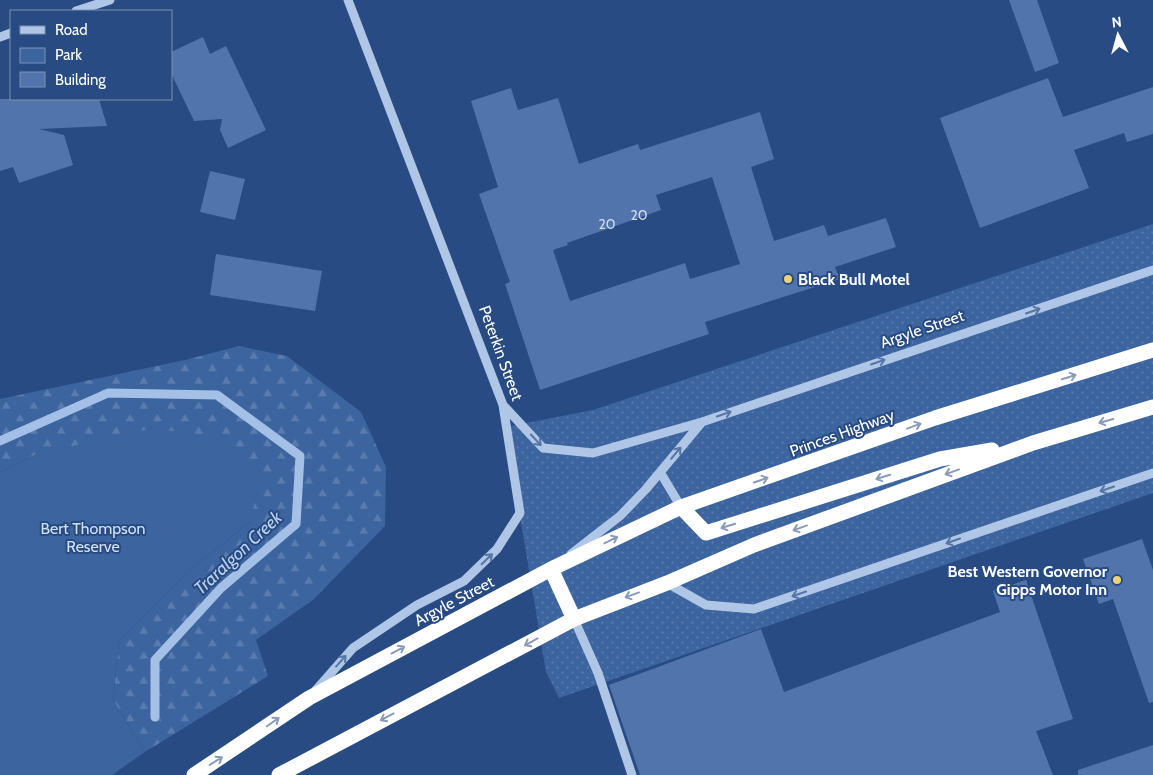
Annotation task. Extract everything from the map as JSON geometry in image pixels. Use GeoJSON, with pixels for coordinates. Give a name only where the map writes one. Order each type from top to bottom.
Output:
{"type":"FeatureCollection","features":[{"type":"Feature","properties":{"kind":"highway","name":"Princes Highway"},"geometry":{"type":"LineString","coordinates":[[551,569],[681,507],[935,418],[1153,350]]}},
{"type":"Feature","properties":{"kind":"highway"},"geometry":{"type":"LineString","coordinates":[[279,775],[574,619],[667,583],[754,545],[1033,442],[1153,407]]}},
{"type":"Feature","properties":{"kind":"highway"},"geometry":{"type":"LineString","coordinates":[[681,507],[706,533],[940,460],[1033,442]]}},
{"type":"Feature","properties":{"kind":"highway"},"geometry":{"type":"LineString","coordinates":[[551,569],[574,619]]}},
{"type":"Feature","properties":{"kind":"highway","name":"Argyle Street"},"geometry":{"type":"LineString","coordinates":[[194,775],[309,698],[551,569]]}},
{"type":"Feature","properties":{"kind":"street"},"geometry":{"type":"LineString","coordinates":[[79,10],[110,0]]}},
{"type":"Feature","properties":{"kind":"street","name":"Peterkin Street"},"geometry":{"type":"LineString","coordinates":[[309,698],[354,648],[418,605],[464,581],[497,549],[520,513],[503,405],[348,0]]}},
{"type":"Feature","properties":{"kind":"street","name":"Argyle Street"},"geometry":{"type":"LineString","coordinates":[[503,405],[543,448],[593,453],[702,422],[1153,270]]}},
{"type":"Feature","properties":{"kind":"street","name":"Argyle Street"},"geometry":{"type":"LineString","coordinates":[[551,569],[620,516],[702,422]]}},
{"type":"Feature","properties":{"kind":"street"},"geometry":{"type":"LineString","coordinates":[[660,472],[681,507]]}},
{"type":"Feature","properties":{"kind":"street"},"geometry":{"type":"LineString","coordinates":[[667,583],[706,606],[754,609],[1153,473]]}},
{"type":"Feature","properties":{"kind":"street"},"geometry":{"type":"LineString","coordinates":[[574,619],[598,672],[632,775]]}},
{"type":"Feature","properties":{"kind":"green space"},"geometry":{"type":"Polygon","coordinates":[[[1153,224],[1153,493],[559,698],[546,672],[505,427],[593,410],[1153,224]]]}},
{"type":"Feature","properties":{"kind":"green space"},"geometry":{"type":"Polygon","coordinates":[[[239,346],[287,356],[361,412],[386,467],[385,526],[314,599],[256,640],[268,676],[145,752],[113,700],[119,641],[195,566],[250,522],[37,454],[0,472],[0,399],[185,360],[239,346]]]}},
{"type":"Feature","properties":{"kind":"green space","name":"Bert Thompson Reserve"},"geometry":{"type":"Polygon","coordinates":[[[154,428],[226,440],[261,477],[250,522],[195,566],[119,641],[113,700],[145,752],[112,775],[0,775],[0,472],[37,454],[154,428]]]}},
{"type":"Feature","properties":{"kind":"building"},"geometry":{"type":"Polygon","coordinates":[[[1009,0],[1037,0],[1059,63],[1035,72],[1009,0]]]}},
{"type":"Feature","properties":{"kind":"building"},"geometry":{"type":"Polygon","coordinates":[[[203,37],[210,54],[226,46],[266,130],[228,148],[220,130],[222,119],[194,121],[172,75],[172,52],[203,37]]]}},
{"type":"Feature","properties":{"kind":"building"},"geometry":{"type":"Polygon","coordinates":[[[1048,78],[1063,117],[1153,87],[1153,134],[1127,142],[1124,133],[1074,150],[1089,188],[980,228],[940,118],[1048,78]]]}},
{"type":"Feature","properties":{"kind":"building"},"geometry":{"type":"Polygon","coordinates":[[[511,88],[518,110],[558,98],[579,164],[638,144],[640,150],[760,112],[774,159],[751,167],[774,241],[824,225],[828,236],[886,218],[896,247],[835,267],[840,279],[705,322],[709,334],[540,390],[505,284],[510,282],[479,194],[498,187],[471,101],[511,88]],[[712,177],[656,195],[661,210],[567,243],[568,245],[553,250],[570,301],[685,263],[690,279],[740,264],[712,177]]]}},
{"type":"Feature","properties":{"kind":"building"},"geometry":{"type":"Polygon","coordinates":[[[0,99],[99,100],[107,126],[39,129],[64,135],[73,165],[19,183],[13,167],[0,171],[0,99]]]}},
{"type":"Feature","properties":{"kind":"building"},"geometry":{"type":"Polygon","coordinates":[[[210,171],[245,179],[235,220],[200,212],[210,171]]]}},
{"type":"Feature","properties":{"kind":"building"},"geometry":{"type":"Polygon","coordinates":[[[216,254],[322,271],[315,311],[210,295],[216,254]]]}},
{"type":"Feature","properties":{"kind":"building"},"geometry":{"type":"Polygon","coordinates":[[[1142,539],[1153,570],[1153,702],[1149,703],[1113,599],[1099,604],[1083,559],[1142,539]]]}},
{"type":"Feature","properties":{"kind":"building"},"geometry":{"type":"Polygon","coordinates":[[[1026,580],[1073,719],[1036,731],[1053,775],[640,775],[609,685],[761,629],[784,692],[1000,612],[993,591],[1026,580]]]}},
{"type":"Feature","properties":{"kind":"building"},"geometry":{"type":"Polygon","coordinates":[[[1153,745],[1153,775],[1078,775],[1078,770],[1153,745]]]}},
{"type":"Feature","properties":{"kind":"waterway","name":"Traralgon Creek"},"geometry":{"type":"LineString","coordinates":[[0,441],[108,393],[217,395],[300,456],[296,524],[221,588],[155,660],[155,717]]}},
{"type":"Feature","properties":{"kind":"place","name":"Black Bull Motel"},"geometry":{"type":"Point","coordinates":[788,279]}},
{"type":"Feature","properties":{"kind":"place","name":"Best Western Governor Gipps Motor Inn"},"geometry":{"type":"Point","coordinates":[1117,580]}}]}
